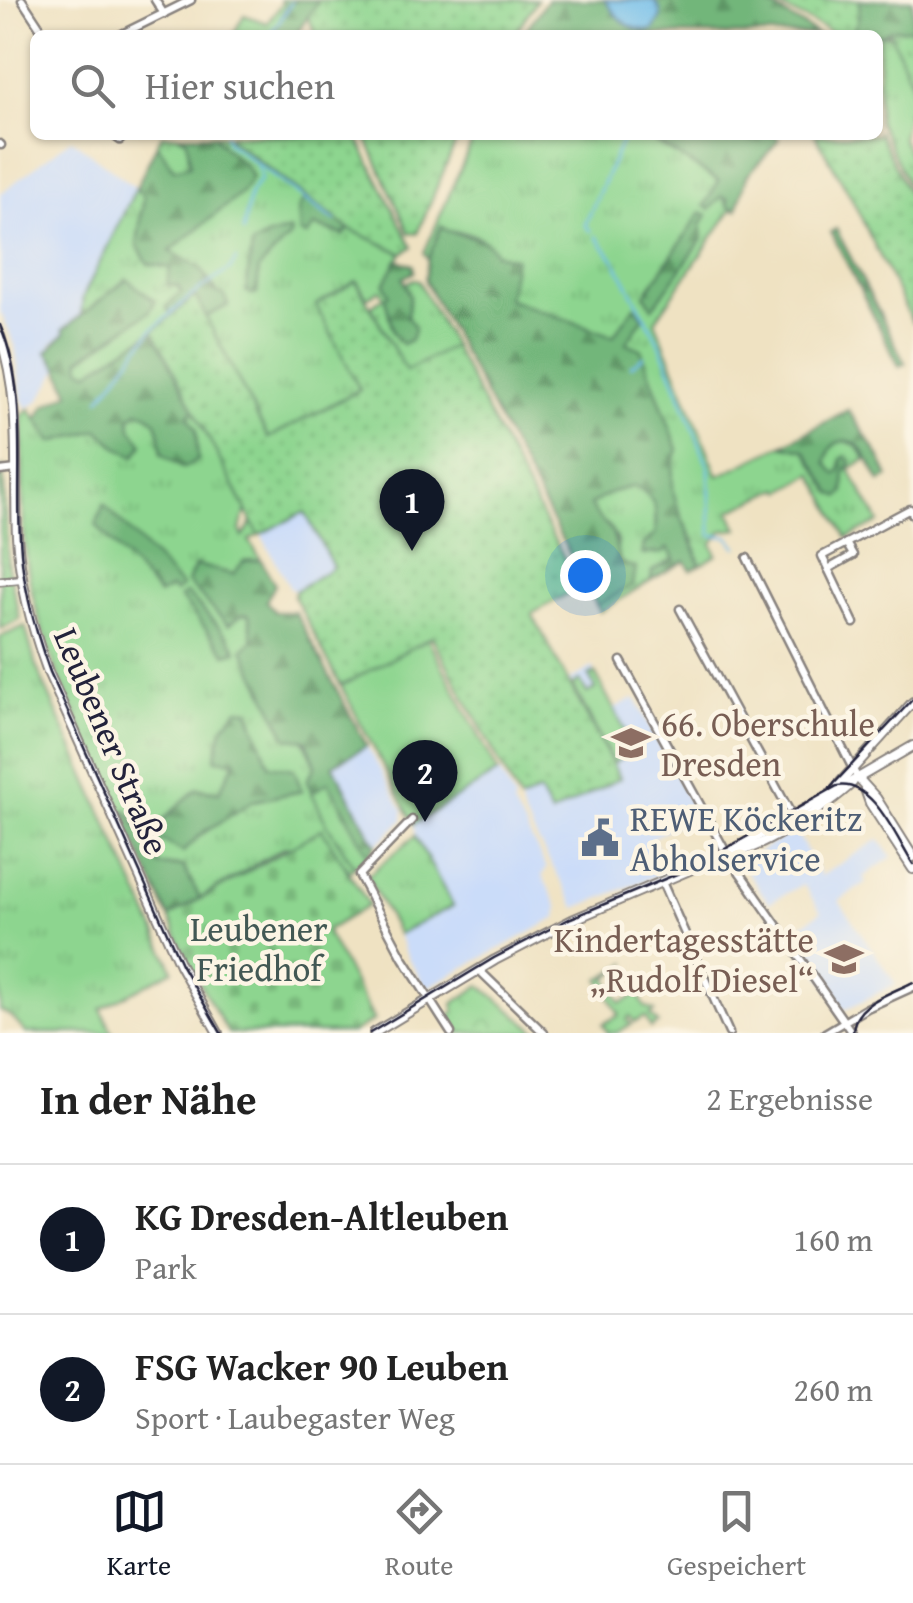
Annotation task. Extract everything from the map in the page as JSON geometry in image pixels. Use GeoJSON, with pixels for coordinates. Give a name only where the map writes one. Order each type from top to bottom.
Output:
{"type":"FeatureCollection","features":[{"type":"Feature","properties":{"kind":"street"},"geometry":{"type":"LineString","coordinates":[[22,0],[42,30]]}},
{"type":"Feature","properties":{"kind":"street"},"geometry":{"type":"LineString","coordinates":[[155,0],[164,14]]}},
{"type":"Feature","properties":{"kind":"street"},"geometry":{"type":"LineString","coordinates":[[130,30],[192,0]]}},
{"type":"Feature","properties":{"kind":"street","name":"Leubener Straße"},"geometry":{"type":"LineString","coordinates":[[0,336],[13,387],[22,579],[30,619],[48,672],[180,966],[218,1033]]}},
{"type":"Feature","properties":{"kind":"street"},"geometry":{"type":"LineString","coordinates":[[0,471],[16,469]]}},
{"type":"Feature","properties":{"kind":"street"},"geometry":{"type":"LineString","coordinates":[[854,622],[822,556],[910,509],[913,515]]}},
{"type":"Feature","properties":{"kind":"street"},"geometry":{"type":"LineString","coordinates":[[828,569],[853,556],[846,543]]}},
{"type":"Feature","properties":{"kind":"street"},"geometry":{"type":"LineString","coordinates":[[747,558],[870,804],[913,869]]}},
{"type":"Feature","properties":{"kind":"street"},"geometry":{"type":"LineString","coordinates":[[0,581],[22,579]]}},
{"type":"Feature","properties":{"kind":"street"},"geometry":{"type":"LineString","coordinates":[[680,610],[791,814]]}},
{"type":"Feature","properties":{"kind":"street"},"geometry":{"type":"LineString","coordinates":[[621,661],[727,854],[852,1033]]}},
{"type":"Feature","properties":{"kind":"street"},"geometry":{"type":"LineString","coordinates":[[727,854],[747,850],[827,804],[913,702]]}},
{"type":"Feature","properties":{"kind":"street"},"geometry":{"type":"LineString","coordinates":[[374,1033],[478,970],[572,920],[727,854],[855,773],[913,746]]}},
{"type":"Feature","properties":{"kind":"street"},"geometry":{"type":"LineString","coordinates":[[865,789],[876,798],[913,858]]}},
{"type":"Feature","properties":{"kind":"street"},"geometry":{"type":"LineString","coordinates":[[412,820],[359,876],[451,1033]]}},
{"type":"Feature","properties":{"kind":"street"},"geometry":{"type":"LineString","coordinates":[[662,882],[729,1033]]}},
{"type":"Feature","properties":{"kind":"street"},"geometry":{"type":"LineString","coordinates":[[478,970],[544,1033]]}},
{"type":"Feature","properties":{"kind":"street"},"geometry":{"type":"LineString","coordinates":[[825,1033],[913,987]]}},
{"type":"Feature","properties":{"kind":"shaded area"},"geometry":{"type":"Polygon","coordinates":[[[70,140],[136,188],[83,297],[81,317],[51,345],[59,368],[40,400],[27,408],[22,400],[15,345],[0,311],[0,194],[70,140]]]}},
{"type":"Feature","properties":{"kind":"shaded area"},"geometry":{"type":"Polygon","coordinates":[[[304,512],[334,568],[295,591],[261,534],[304,512]]]}},
{"type":"Feature","properties":{"kind":"shaded area"},"geometry":{"type":"Polygon","coordinates":[[[593,667],[614,709],[635,698],[696,814],[652,838],[670,870],[576,908],[524,816],[520,801],[539,791],[552,814],[620,778],[570,680],[593,667]]]}},
{"type":"Feature","properties":{"kind":"shaded area"},"geometry":{"type":"Polygon","coordinates":[[[367,746],[403,810],[403,820],[376,845],[333,764],[367,746]]]}},
{"type":"Feature","properties":{"kind":"shaded area"},"geometry":{"type":"Polygon","coordinates":[[[499,771],[547,868],[542,875],[558,907],[557,918],[426,988],[398,934],[452,906],[415,836],[414,824],[499,771]]]}},
{"type":"Feature","properties":{"kind":"shaded area"},"geometry":{"type":"Polygon","coordinates":[[[795,830],[821,876],[879,839],[892,857],[863,877],[866,882],[839,901],[896,984],[844,1010],[791,933],[821,912],[803,884],[769,903],[741,863],[795,830]]]}},
{"type":"Feature","properties":{"kind":"green space"},"geometry":{"type":"Polygon","coordinates":[[[279,0],[298,0],[287,5],[274,30],[236,30],[244,15],[267,23],[283,2],[279,0]]]}},
{"type":"Feature","properties":{"kind":"green space"},"geometry":{"type":"Polygon","coordinates":[[[298,0],[319,0],[299,30],[274,30],[287,5],[298,0]]]}},
{"type":"Feature","properties":{"kind":"green space"},"geometry":{"type":"Polygon","coordinates":[[[319,0],[537,0],[517,30],[314,30],[308,17],[319,0]]]}},
{"type":"Feature","properties":{"kind":"green space"},"geometry":{"type":"Polygon","coordinates":[[[547,0],[761,0],[811,30],[526,30],[547,0]]]}},
{"type":"Feature","properties":{"kind":"green space"},"geometry":{"type":"Polygon","coordinates":[[[766,0],[860,0],[853,30],[827,30],[766,0]]]}},
{"type":"Feature","properties":{"kind":"green space"},"geometry":{"type":"Polygon","coordinates":[[[860,0],[913,0],[913,29],[883,34],[883,30],[853,30],[860,0]]]}},
{"type":"Feature","properties":{"kind":"green space"},"geometry":{"type":"Polygon","coordinates":[[[913,29],[913,86],[889,30],[913,29]]]}},
{"type":"Feature","properties":{"kind":"green space"},"geometry":{"type":"Polygon","coordinates":[[[883,34],[891,34],[913,86],[913,109],[908,112],[902,138],[913,160],[913,195],[883,132],[883,34]]]}},
{"type":"Feature","properties":{"kind":"green space"},"geometry":{"type":"Polygon","coordinates":[[[159,140],[187,140],[190,165],[175,170],[157,144],[159,140]]]}},
{"type":"Feature","properties":{"kind":"green space"},"geometry":{"type":"Polygon","coordinates":[[[187,140],[218,140],[245,165],[252,177],[242,193],[170,251],[201,269],[215,292],[224,295],[228,305],[206,317],[195,296],[172,315],[166,307],[181,292],[178,286],[167,285],[170,268],[148,264],[137,245],[144,197],[136,188],[157,144],[174,169],[190,165],[187,140]]]}},
{"type":"Feature","properties":{"kind":"green space"},"geometry":{"type":"Polygon","coordinates":[[[216,140],[230,140],[306,197],[298,209],[301,229],[315,226],[344,235],[349,229],[402,253],[385,284],[393,332],[402,344],[410,296],[405,283],[414,279],[453,346],[406,372],[371,306],[384,297],[380,290],[367,298],[357,281],[316,305],[360,389],[268,438],[206,317],[227,306],[201,269],[170,251],[242,193],[241,162],[216,140]]]}},
{"type":"Feature","properties":{"kind":"green space"},"geometry":{"type":"Polygon","coordinates":[[[231,140],[358,140],[412,247],[402,253],[349,229],[231,140]]]}},
{"type":"Feature","properties":{"kind":"green space"},"geometry":{"type":"Polygon","coordinates":[[[367,140],[457,140],[417,234],[409,233],[367,140]]]}},
{"type":"Feature","properties":{"kind":"green space"},"geometry":{"type":"Polygon","coordinates":[[[473,140],[652,140],[720,182],[705,206],[722,196],[732,209],[655,321],[718,476],[782,445],[805,450],[832,493],[840,471],[835,474],[826,463],[829,453],[838,443],[850,442],[866,460],[849,469],[879,522],[847,538],[813,474],[783,491],[780,488],[730,511],[738,529],[722,531],[712,544],[717,555],[700,565],[694,542],[672,498],[671,468],[626,343],[636,306],[614,336],[508,299],[492,250],[476,236],[448,232],[441,226],[428,259],[424,253],[473,140]]]}},
{"type":"Feature","properties":{"kind":"green space"},"geometry":{"type":"Polygon","coordinates":[[[652,140],[779,140],[747,176],[737,210],[728,206],[728,199],[722,196],[710,209],[704,206],[719,181],[652,140]]]}},
{"type":"Feature","properties":{"kind":"green space"},"geometry":{"type":"Polygon","coordinates":[[[818,140],[882,140],[913,203],[913,324],[850,195],[818,140]]]}},
{"type":"Feature","properties":{"kind":"green space"},"geometry":{"type":"Polygon","coordinates":[[[136,188],[144,196],[137,245],[145,255],[170,268],[182,292],[166,307],[172,315],[126,351],[89,372],[81,368],[80,360],[149,312],[155,302],[126,279],[81,317],[83,297],[136,188]]]}},
{"type":"Feature","properties":{"kind":"green space"},"geometry":{"type":"Polygon","coordinates":[[[306,197],[349,229],[344,235],[315,226],[307,236],[300,233],[298,208],[306,197]]]}},
{"type":"Feature","properties":{"kind":"green space"},"geometry":{"type":"Polygon","coordinates":[[[701,212],[707,215],[701,224],[703,238],[653,308],[645,295],[701,212]]]}},
{"type":"Feature","properties":{"kind":"green space"},"geometry":{"type":"Polygon","coordinates":[[[441,226],[484,241],[496,254],[515,258],[508,299],[613,336],[635,306],[644,317],[626,343],[641,349],[678,449],[674,495],[700,565],[691,570],[685,561],[651,580],[652,571],[674,559],[668,548],[663,553],[642,554],[644,544],[655,535],[652,501],[635,486],[612,492],[590,505],[609,527],[621,563],[636,568],[633,585],[597,606],[425,281],[428,259],[441,226]]]}},
{"type":"Feature","properties":{"kind":"green space"},"geometry":{"type":"Polygon","coordinates":[[[836,229],[905,363],[899,366],[831,232],[836,229]]]}},
{"type":"Feature","properties":{"kind":"green space"},"geometry":{"type":"Polygon","coordinates":[[[290,230],[291,235],[259,269],[257,294],[246,291],[252,245],[290,230]]]}},
{"type":"Feature","properties":{"kind":"green space"},"geometry":{"type":"Polygon","coordinates":[[[397,260],[413,265],[414,272],[403,278],[410,296],[407,317],[415,327],[411,340],[402,344],[393,332],[384,284],[397,260]]]}},
{"type":"Feature","properties":{"kind":"green space"},"geometry":{"type":"Polygon","coordinates":[[[127,279],[155,301],[149,312],[80,359],[81,368],[89,372],[153,331],[194,409],[188,416],[196,429],[198,460],[183,468],[162,453],[158,426],[146,413],[138,411],[130,418],[131,428],[143,444],[135,456],[98,430],[52,442],[37,419],[45,406],[70,393],[47,352],[65,333],[63,330],[127,279]]]}},
{"type":"Feature","properties":{"kind":"green space"},"geometry":{"type":"Polygon","coordinates":[[[356,281],[406,371],[453,346],[579,587],[532,614],[620,778],[551,814],[539,792],[520,801],[432,637],[341,686],[294,596],[295,591],[333,567],[305,512],[259,535],[153,331],[195,296],[268,438],[360,390],[316,305],[356,281]]]}},
{"type":"Feature","properties":{"kind":"green space"},"geometry":{"type":"Polygon","coordinates":[[[202,374],[224,467],[246,510],[240,530],[243,537],[252,522],[259,535],[249,540],[261,560],[244,561],[243,614],[249,615],[253,640],[316,765],[307,781],[328,826],[354,867],[349,872],[337,855],[285,847],[200,898],[183,866],[159,865],[151,849],[163,840],[183,852],[200,835],[253,801],[302,791],[236,760],[219,793],[145,838],[126,810],[121,813],[68,697],[36,608],[24,537],[22,415],[30,409],[52,442],[98,430],[131,428],[130,418],[138,411],[146,413],[155,421],[162,453],[194,408],[202,374]]]}},
{"type":"Feature","properties":{"kind":"green space"},"geometry":{"type":"Polygon","coordinates":[[[848,410],[889,477],[880,482],[854,443],[837,443],[826,463],[836,474],[841,459],[846,456],[850,461],[840,497],[832,493],[805,450],[782,445],[848,410]]]}},
{"type":"Feature","properties":{"kind":"green space"},"geometry":{"type":"Polygon","coordinates":[[[3,467],[8,567],[20,619],[0,629],[0,468],[3,467]]]}},
{"type":"Feature","properties":{"kind":"green space"},"geometry":{"type":"Polygon","coordinates":[[[635,486],[648,495],[656,512],[655,535],[644,544],[668,547],[674,559],[653,571],[651,580],[600,612],[597,606],[633,585],[616,553],[618,542],[589,505],[612,492],[635,486]]]}},
{"type":"Feature","properties":{"kind":"green space"},"geometry":{"type":"Polygon","coordinates":[[[104,504],[182,587],[159,595],[96,525],[104,504]]]}},
{"type":"Feature","properties":{"kind":"green space"},"geometry":{"type":"Polygon","coordinates":[[[261,560],[275,585],[266,601],[275,612],[295,612],[367,746],[333,765],[376,845],[368,856],[328,783],[312,793],[307,780],[316,765],[306,740],[287,738],[243,649],[253,640],[249,615],[243,614],[228,625],[187,582],[196,565],[233,574],[244,561],[261,560]]]}},
{"type":"Feature","properties":{"kind":"green space"},"geometry":{"type":"Polygon","coordinates":[[[187,593],[237,651],[226,654],[180,597],[187,593]]]}},
{"type":"Feature","properties":{"kind":"green space"},"geometry":{"type":"Polygon","coordinates":[[[25,626],[36,666],[173,970],[101,1009],[113,1033],[26,1033],[11,1016],[0,1011],[0,637],[25,626]]]}},
{"type":"Feature","properties":{"kind":"green space"},"geometry":{"type":"Polygon","coordinates":[[[428,639],[498,772],[414,824],[341,686],[428,639]]]}},
{"type":"Feature","properties":{"kind":"green space"},"geometry":{"type":"Polygon","coordinates":[[[595,673],[636,751],[613,763],[573,685],[580,681],[587,693],[595,689],[589,676],[595,673]]]}},
{"type":"Feature","properties":{"kind":"green space"},"geometry":{"type":"Polygon","coordinates":[[[238,709],[249,710],[269,765],[294,769],[302,791],[253,801],[200,835],[183,852],[163,841],[151,849],[159,865],[183,866],[200,898],[169,917],[121,813],[126,810],[145,837],[197,788],[219,792],[235,761],[215,759],[222,728],[238,709]]]}},
{"type":"Feature","properties":{"kind":"green space"},"geometry":{"type":"Polygon","coordinates":[[[328,782],[368,856],[354,867],[312,793],[328,782]]]}},
{"type":"Feature","properties":{"kind":"green space","name":"Leubener Friedhof"},"geometry":{"type":"Polygon","coordinates":[[[322,829],[369,905],[326,931],[374,1020],[352,1033],[228,1033],[190,966],[169,917],[322,829]]]}},
{"type":"Feature","properties":{"kind":"green space"},"geometry":{"type":"Polygon","coordinates":[[[415,836],[453,906],[398,934],[367,876],[415,836]]]}},
{"type":"Feature","properties":{"kind":"green space"},"geometry":{"type":"Polygon","coordinates":[[[628,963],[607,978],[621,1003],[638,994],[645,1007],[655,1011],[650,1015],[658,1023],[651,1028],[645,1017],[635,1022],[630,1016],[627,1020],[632,1024],[608,1033],[603,1024],[619,1015],[600,979],[628,963]]]}},
{"type":"Feature","properties":{"kind":"green space"},"geometry":{"type":"Polygon","coordinates":[[[480,985],[539,1033],[460,1033],[449,1016],[455,1012],[453,1004],[480,985]]]}},
{"type":"Feature","properties":{"kind":"water"},"geometry":{"type":"Polygon","coordinates":[[[605,0],[653,0],[661,17],[653,30],[631,27],[605,0]]]}},
{"type":"Feature","properties":{"kind":"waterway"},"geometry":{"type":"LineString","coordinates":[[273,30],[292,2]]}},
{"type":"Feature","properties":{"kind":"waterway"},"geometry":{"type":"LineString","coordinates":[[227,140],[335,221]]}},
{"type":"Feature","properties":{"kind":"waterway"},"geometry":{"type":"LineString","coordinates":[[591,231],[585,225],[622,140]]}},
{"type":"Feature","properties":{"kind":"waterway"},"geometry":{"type":"LineString","coordinates":[[243,232],[250,193],[261,178],[257,165]]}},
{"type":"Feature","properties":{"kind":"waterway"},"geometry":{"type":"LineString","coordinates":[[596,236],[615,261],[661,346],[709,468],[711,535],[729,537],[737,547]]}},
{"type":"Feature","properties":{"kind":"waterway"},"geometry":{"type":"LineString","coordinates":[[100,399],[152,330],[230,269],[236,260]]}},
{"type":"Feature","properties":{"kind":"waterway"},"geometry":{"type":"LineString","coordinates":[[631,366],[644,356]]}},
{"type":"Feature","properties":{"kind":"tram line"},"geometry":{"type":"LineString","coordinates":[[0,325],[9,350],[18,403],[21,555],[39,639],[50,672],[181,964],[221,1033]]}},
{"type":"Feature","properties":{"kind":"tram line"},"geometry":{"type":"LineString","coordinates":[[830,788],[913,699]]}},
{"type":"Feature","properties":{"kind":"tram line"},"geometry":{"type":"LineString","coordinates":[[370,1033],[494,958],[571,918],[691,868],[837,786],[850,786],[872,801],[913,864]]}},
{"type":"Feature","properties":{"kind":"tram line"},"geometry":{"type":"LineString","coordinates":[[853,1033],[859,1014],[866,1007],[913,982]]}},
{"type":"Feature","properties":{"kind":"place","name":"KG Dresden-Altleuben"},"geometry":{"type":"Point","coordinates":[412,551]}},
{"type":"Feature","properties":{"kind":"place","name":"66. Oberschule Dresden"},"geometry":{"type":"Point","coordinates":[631,743]}},
{"type":"Feature","properties":{"kind":"place","name":"FSG Wacker 90 Leuben"},"geometry":{"type":"Point","coordinates":[425,822]}},
{"type":"Feature","properties":{"kind":"place","name":"REWE Köckeritz Abholservice"},"geometry":{"type":"Point","coordinates":[600,838]}},
{"type":"Feature","properties":{"kind":"place","name":"Kindertagesstätte „Rudolf Diesel“"},"geometry":{"type":"Point","coordinates":[844,959]}}]}
